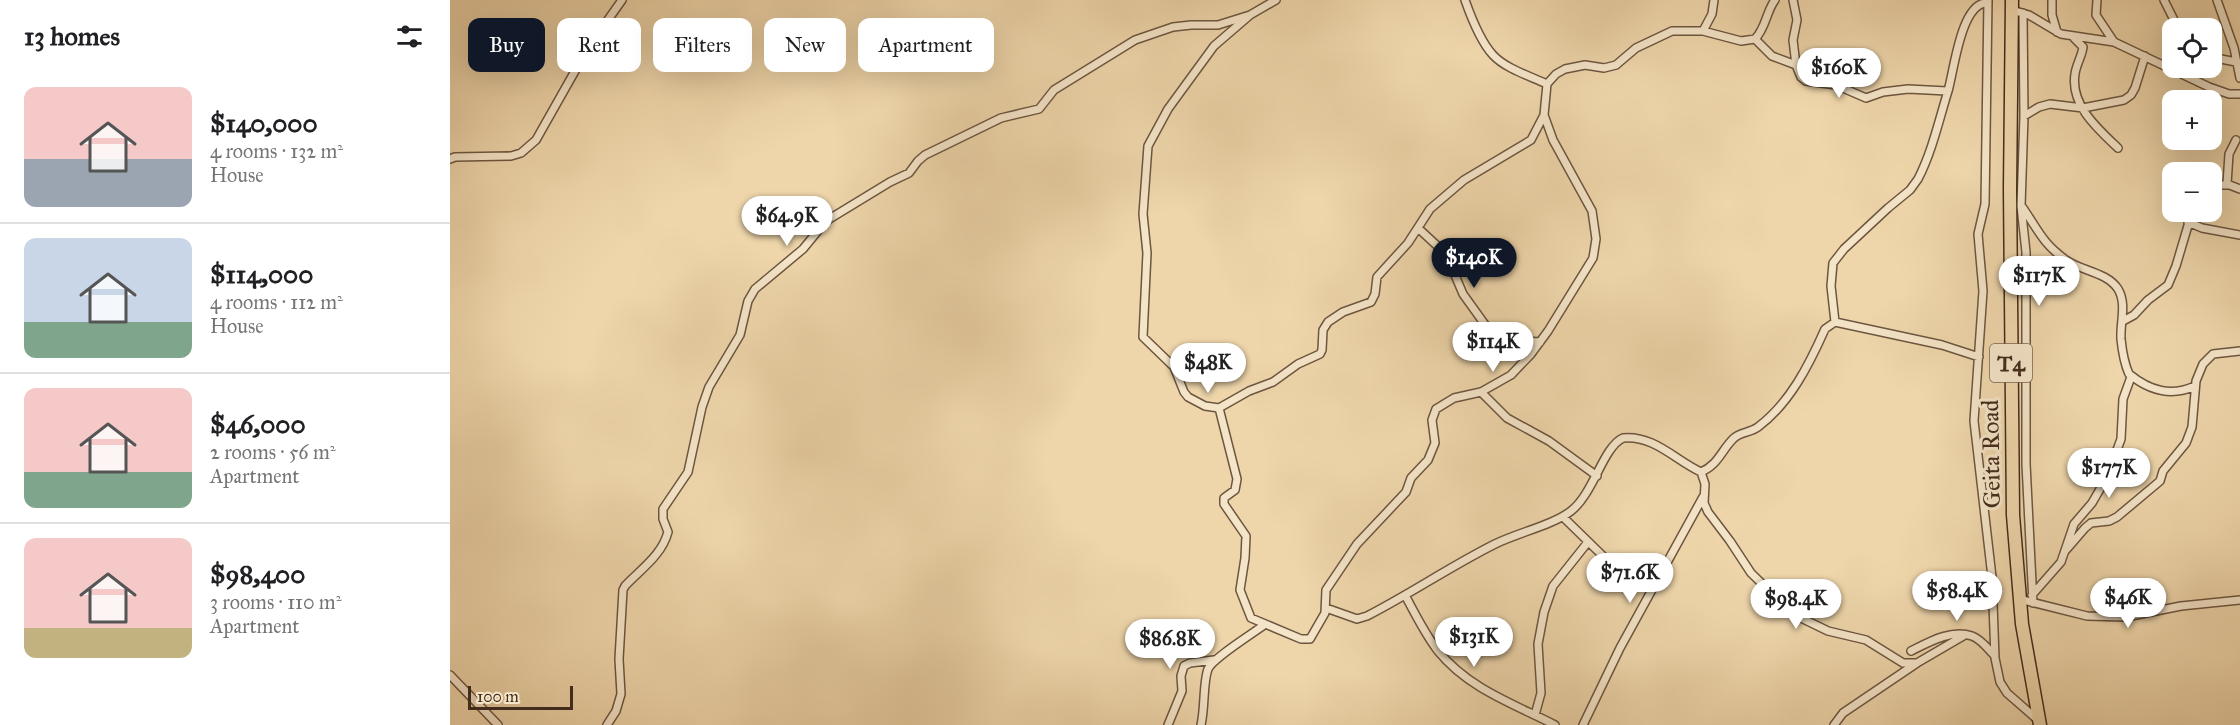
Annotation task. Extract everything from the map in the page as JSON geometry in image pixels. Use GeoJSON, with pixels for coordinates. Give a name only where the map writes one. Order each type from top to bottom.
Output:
{"type":"FeatureCollection","features":[{"type":"Feature","properties":{"kind":"highway","name":"Geita Road"},"geometry":{"type":"LineString","coordinates":[[2016,8],[2011,376],[2013,515],[2019,599],[2039,723]]}},
{"type":"Feature","properties":{"kind":"street"},"geometry":{"type":"LineString","coordinates":[[450,159],[511,156],[528,148],[536,140],[588,48],[622,0]]}},
{"type":"Feature","properties":{"kind":"street"},"geometry":{"type":"LineString","coordinates":[[1276,0],[1250,15],[1214,46],[1155,129],[1148,146],[1143,214],[1147,253],[1143,337],[1174,367],[1184,392],[1205,406],[1219,408],[1249,391],[1273,382],[1298,364],[1320,354],[1323,330],[1328,322],[1343,312],[1371,302],[1375,294],[1377,278],[1408,243],[1430,210],[1464,180],[1531,140],[1544,115],[1547,84],[1556,74],[1565,69],[1585,65],[1604,68],[1616,65],[1636,48],[1672,31],[1703,31],[1741,41],[1755,39],[1762,30],[1768,11],[1775,0]]}},
{"type":"Feature","properties":{"kind":"street"},"geometry":{"type":"LineString","coordinates":[[1466,0],[1476,27],[1491,53],[1499,60],[1547,84]]}},
{"type":"Feature","properties":{"kind":"street"},"geometry":{"type":"LineString","coordinates":[[1703,31],[1712,14],[1714,0]]}},
{"type":"Feature","properties":{"kind":"street"},"geometry":{"type":"LineString","coordinates":[[1793,0],[1797,20],[1793,40],[1796,65],[1801,77],[1806,81],[1836,85],[1866,98],[1883,92],[1908,89],[1947,91]]}},
{"type":"Feature","properties":{"kind":"street"},"geometry":{"type":"LineString","coordinates":[[2052,0],[2052,15],[2057,32]]}},
{"type":"Feature","properties":{"kind":"street"},"geometry":{"type":"LineString","coordinates":[[2097,0],[2096,15],[2114,42]]}},
{"type":"Feature","properties":{"kind":"street"},"geometry":{"type":"LineString","coordinates":[[2164,0],[2173,18]]}},
{"type":"Feature","properties":{"kind":"street"},"geometry":{"type":"LineString","coordinates":[[2217,0],[2237,46],[2236,62],[2239,73]]}},
{"type":"Feature","properties":{"kind":"street"},"geometry":{"type":"LineString","coordinates":[[1835,322],[1831,286],[1833,263],[1844,249],[1910,190],[1918,179],[1968,19],[1980,4],[1988,1],[1985,204],[1978,234],[1978,260],[1983,291],[1974,421],[1992,577],[1994,655],[2003,688],[2039,723]]}},
{"type":"Feature","properties":{"kind":"street"},"geometry":{"type":"LineString","coordinates":[[2016,8],[2057,32],[2072,37],[2114,42],[2162,63]]}},
{"type":"Feature","properties":{"kind":"street"},"geometry":{"type":"LineString","coordinates":[[2016,8],[2024,116],[2021,206],[2026,252],[2026,464],[2033,599]]}},
{"type":"Feature","properties":{"kind":"street"},"geometry":{"type":"LineString","coordinates":[[607,725],[616,711],[621,694],[619,659],[622,590],[654,559],[667,536],[668,528],[663,519],[663,509],[688,472],[708,387],[740,335],[748,301],[759,284],[803,249],[826,221],[909,173],[925,155],[1001,118],[1039,109],[1054,90],[1125,45],[1173,27],[1218,25],[1250,15]]}},
{"type":"Feature","properties":{"kind":"street"},"geometry":{"type":"LineString","coordinates":[[2072,37],[2083,47],[2074,83],[2075,93],[2087,116],[2118,148]]}},
{"type":"Feature","properties":{"kind":"street"},"geometry":{"type":"LineString","coordinates":[[1755,39],[1772,56],[1796,65]]}},
{"type":"Feature","properties":{"kind":"street"},"geometry":{"type":"LineString","coordinates":[[2024,116],[2050,104],[2083,108],[2111,104],[2131,95],[2145,56]]}},
{"type":"Feature","properties":{"kind":"street"},"geometry":{"type":"LineString","coordinates":[[2222,59],[2236,62]]}},
{"type":"Feature","properties":{"kind":"street"},"geometry":{"type":"LineString","coordinates":[[2193,78],[2221,92],[2240,94]]}},
{"type":"Feature","properties":{"kind":"street"},"geometry":{"type":"LineString","coordinates":[[1219,408],[1237,479],[1235,490],[1224,498],[1224,504],[1243,530],[1246,539],[1241,595],[1251,618],[1300,639],[1310,639],[1326,608],[1324,597],[1326,590],[1368,530],[1406,492],[1411,478],[1428,460],[1435,442],[1432,414],[1454,398],[1481,392],[1511,375],[1540,342],[1593,258],[1596,240],[1592,211],[1553,140],[1544,115]]}},
{"type":"Feature","properties":{"kind":"street"},"geometry":{"type":"LineString","coordinates":[[2227,185],[2229,154],[2236,140]]}},
{"type":"Feature","properties":{"kind":"street"},"geometry":{"type":"LineString","coordinates":[[2222,185],[2240,189]]}},
{"type":"Feature","properties":{"kind":"street"},"geometry":{"type":"LineString","coordinates":[[2021,206],[2038,231],[2040,238],[2050,249],[2073,265],[2112,282],[2118,289],[2122,300],[2122,346],[2131,376],[2165,392],[2181,392],[2195,386]]}},
{"type":"Feature","properties":{"kind":"street"},"geometry":{"type":"LineString","coordinates":[[2122,321],[2134,315],[2148,300],[2168,285],[2176,266],[2188,222],[2202,228],[2240,235]]}},
{"type":"Feature","properties":{"kind":"street"},"geometry":{"type":"LineString","coordinates":[[1418,228],[1446,254],[1463,294],[1491,333],[1507,340],[1540,342]]}},
{"type":"Feature","properties":{"kind":"street"},"geometry":{"type":"LineString","coordinates":[[1701,472],[1719,459],[1734,437],[1759,426],[1789,396],[1825,329],[1835,322],[1942,345],[1979,357]]}},
{"type":"Feature","properties":{"kind":"street"},"geometry":{"type":"LineString","coordinates":[[2033,599],[2066,550],[2085,528],[2091,524],[2117,517],[2160,481],[2163,471],[2186,443],[2192,427],[2196,400],[2195,386],[2203,364],[2209,356],[2222,352],[2240,351]]}},
{"type":"Feature","properties":{"kind":"street"},"geometry":{"type":"LineString","coordinates":[[2066,550],[2074,524],[2097,494],[2111,467],[2121,439],[2122,399],[2131,376]]}},
{"type":"Feature","properties":{"kind":"street"},"geometry":{"type":"LineString","coordinates":[[1481,392],[1507,418],[1549,441],[1597,476]]}},
{"type":"Feature","properties":{"kind":"street"},"geometry":{"type":"LineString","coordinates":[[1326,608],[1357,619],[1367,616],[1497,542],[1563,516],[1584,498],[1612,446],[1623,438],[1631,437],[1664,448],[1701,472],[1705,484],[1703,497],[1620,648],[1583,725]]}},
{"type":"Feature","properties":{"kind":"street"},"geometry":{"type":"LineString","coordinates":[[1703,497],[1708,512],[1747,567],[1785,608],[1828,632],[1872,642],[1900,662],[1917,663]]}},
{"type":"Feature","properties":{"kind":"street"},"geometry":{"type":"LineString","coordinates":[[1563,516],[1606,559],[1617,560],[1633,571]]}},
{"type":"Feature","properties":{"kind":"street"},"geometry":{"type":"LineString","coordinates":[[1535,715],[1541,693],[1538,644],[1544,612],[1554,586],[1588,542]]}},
{"type":"Feature","properties":{"kind":"street"},"geometry":{"type":"LineString","coordinates":[[1405,596],[1428,637],[1456,669],[1502,701],[1555,725]]}},
{"type":"Feature","properties":{"kind":"street"},"geometry":{"type":"LineString","coordinates":[[2019,599],[2033,599],[2087,616],[2126,617],[2181,606],[2240,600]]}},
{"type":"Feature","properties":{"kind":"street"},"geometry":{"type":"LineString","coordinates":[[1201,725],[1205,709],[1208,669],[1214,660],[1264,625]]}},
{"type":"Feature","properties":{"kind":"street"},"geometry":{"type":"LineString","coordinates":[[1911,651],[1945,637],[1965,635],[1977,639],[1994,655]]}},
{"type":"Feature","properties":{"kind":"street"},"geometry":{"type":"LineString","coordinates":[[1834,725],[1843,713],[1917,663],[1965,635]]}},
{"type":"Feature","properties":{"kind":"street"},"geometry":{"type":"LineString","coordinates":[[1168,725],[1182,691],[1181,676],[1184,666],[1214,660]]}},
{"type":"Feature","properties":{"kind":"street"},"geometry":{"type":"LineString","coordinates":[[450,675],[494,723]]}}]}
